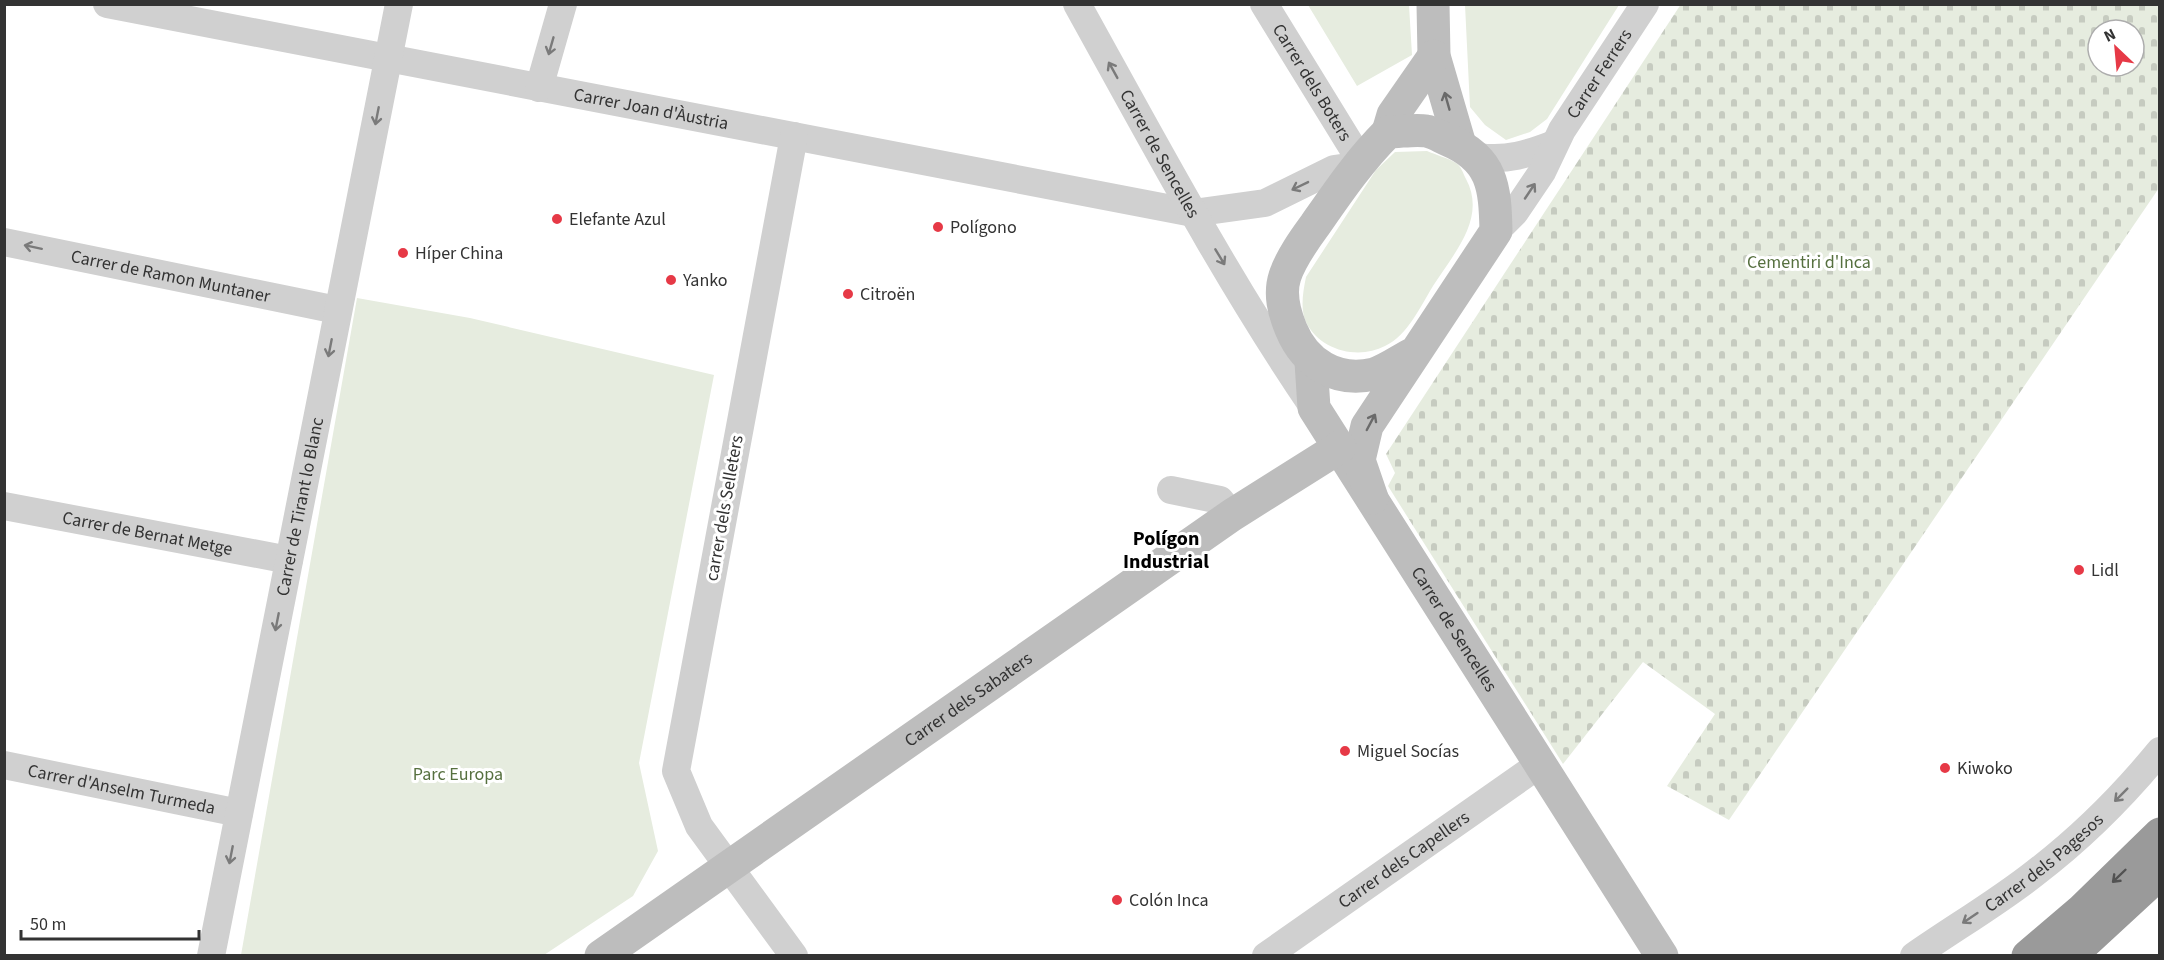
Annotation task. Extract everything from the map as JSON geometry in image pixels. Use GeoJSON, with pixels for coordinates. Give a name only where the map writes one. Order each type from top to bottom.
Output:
{"type":"FeatureCollection","features":[{"type":"Feature","properties":{"kind":"highway"},"geometry":{"type":"LineString","coordinates":[[2028,956],[2082,910],[2160,834]]}},
{"type":"Feature","properties":{"kind":"highway"},"geometry":{"type":"LineString","coordinates":[[2070,956],[2160,873]]}},
{"type":"Feature","properties":{"kind":"street","name":"Carrer Joan d'Àustria"},"geometry":{"type":"LineString","coordinates":[[107,4],[1193,213],[1265,203],[1334,169],[1357,163]]}},
{"type":"Feature","properties":{"kind":"street","name":"Carrer de Tirant lo Blanc"},"geometry":{"type":"LineString","coordinates":[[211,956],[399,4]]}},
{"type":"Feature","properties":{"kind":"street"},"geometry":{"type":"LineString","coordinates":[[539,87],[563,4]]}},
{"type":"Feature","properties":{"kind":"street","name":"Carrer de Sencelles"},"geometry":{"type":"LineString","coordinates":[[1077,4],[1193,213],[1247,301],[1662,956]]}},
{"type":"Feature","properties":{"kind":"street","name":"Carrer dels Boters"},"geometry":{"type":"LineString","coordinates":[[1264,4],[1357,163]]}},
{"type":"Feature","properties":{"kind":"street"},"geometry":{"type":"LineString","coordinates":[[1372,498],[1359,460],[1367,426],[1496,231],[1495,200],[1489,178],[1469,151],[1434,56],[1433,4]]}},
{"type":"Feature","properties":{"kind":"street","name":"Carrer Ferrers"},"geometry":{"type":"LineString","coordinates":[[1496,231],[1515,212],[1542,172],[1554,144],[1645,4]]}},
{"type":"Feature","properties":{"kind":"street"},"geometry":{"type":"LineString","coordinates":[[1314,408],[1311,362],[1293,333],[1282,307],[1284,277],[1298,250],[1357,163],[1388,132],[1393,115],[1434,56]]}},
{"type":"Feature","properties":{"kind":"street"},"geometry":{"type":"LineString","coordinates":[[1388,132],[1425,131],[1469,151],[1497,160],[1521,157],[1554,144]]}},
{"type":"Feature","properties":{"kind":"street","name":"carrer dels Selleters"},"geometry":{"type":"LineString","coordinates":[[794,136],[676,771],[699,826],[795,956]]}},
{"type":"Feature","properties":{"kind":"street","name":"Carrer de Ramon Muntaner"},"geometry":{"type":"LineString","coordinates":[[4,242],[337,310]]}},
{"type":"Feature","properties":{"kind":"street","name":"Carrer de Sencelles"},"geometry":{"type":"LineString","coordinates":[[1247,301],[1281,331],[1293,333]]}},
{"type":"Feature","properties":{"kind":"street"},"geometry":{"type":"LineString","coordinates":[[1311,362],[1332,372],[1353,375],[1375,374],[1414,353]]}},
{"type":"Feature","properties":{"kind":"street","name":"Carrer dels Sabaters"},"geometry":{"type":"LineString","coordinates":[[601,956],[1232,515],[1340,447]]}},
{"type":"Feature","properties":{"kind":"street"},"geometry":{"type":"LineString","coordinates":[[1171,490],[1220,500],[1232,515]]}},
{"type":"Feature","properties":{"kind":"street","name":"Carrer de Bernat Metge"},"geometry":{"type":"LineString","coordinates":[[4,506],[290,560]]}},
{"type":"Feature","properties":{"kind":"street","name":"Carrer dels Pagesos"},"geometry":{"type":"LineString","coordinates":[[1914,956],[2035,873],[2090,825],[2140,775],[2160,751]]}},
{"type":"Feature","properties":{"kind":"street","name":"Carrer dels Capellers"},"geometry":{"type":"LineString","coordinates":[[1266,956],[1540,764]]}},
{"type":"Feature","properties":{"kind":"street","name":"Carrer d'Anselm Turmeda"},"geometry":{"type":"LineString","coordinates":[[4,765],[239,813]]}},
{"type":"Feature","properties":{"kind":"green space"},"geometry":{"type":"Polygon","coordinates":[[[1465,4],[1619,5],[1547,119],[1530,132],[1506,140],[1485,125],[1470,107],[1465,4]]]}},
{"type":"Feature","properties":{"kind":"green space","name":"Cementiri d'Inca"},"geometry":{"type":"Polygon","coordinates":[[[1681,4],[2159,5],[2159,188],[1729,820],[1667,786],[1715,714],[1643,662],[1563,764],[1388,486],[1395,473],[1386,454],[1681,4]]]}},
{"type":"Feature","properties":{"kind":"green space"},"geometry":{"type":"Polygon","coordinates":[[[1308,5],[1409,5],[1412,55],[1357,86],[1308,5]]]}},
{"type":"Feature","properties":{"kind":"green space"},"geometry":{"type":"Polygon","coordinates":[[[1427,151],[1456,163],[1466,179],[1473,208],[1465,235],[1413,320],[1393,341],[1375,350],[1364,352],[1352,352],[1330,346],[1312,332],[1304,317],[1303,300],[1306,277],[1376,170],[1395,152],[1427,151]]]}},
{"type":"Feature","properties":{"kind":"green space","name":"Parc Europa"},"geometry":{"type":"Polygon","coordinates":[[[357,298],[470,318],[714,375],[639,763],[658,851],[633,896],[544,955],[241,955],[357,298]]]}},
{"type":"Feature","properties":{"kind":"place","name":"Elefante Azul"},"geometry":{"type":"Point","coordinates":[557,219]}},
{"type":"Feature","properties":{"kind":"place","name":"Polígono"},"geometry":{"type":"Point","coordinates":[938,227]}},
{"type":"Feature","properties":{"kind":"place","name":"Híper China"},"geometry":{"type":"Point","coordinates":[403,253]}},
{"type":"Feature","properties":{"kind":"place","name":"Yanko"},"geometry":{"type":"Point","coordinates":[671,280]}},
{"type":"Feature","properties":{"kind":"place","name":"Citroën"},"geometry":{"type":"Point","coordinates":[848,294]}},
{"type":"Feature","properties":{"kind":"place","name":"Lidl"},"geometry":{"type":"Point","coordinates":[2079,570]}},
{"type":"Feature","properties":{"kind":"place","name":"Miguel Socías"},"geometry":{"type":"Point","coordinates":[1345,751]}},
{"type":"Feature","properties":{"kind":"place","name":"Kiwoko"},"geometry":{"type":"Point","coordinates":[1945,768]}},
{"type":"Feature","properties":{"kind":"place","name":"Colón Inca"},"geometry":{"type":"Point","coordinates":[1117,900]}},
{"type":"Feature","properties":{"kind":"district","name":"Polígon Industrial"},"geometry":{"type":"Point","coordinates":[1166,550]}}]}
